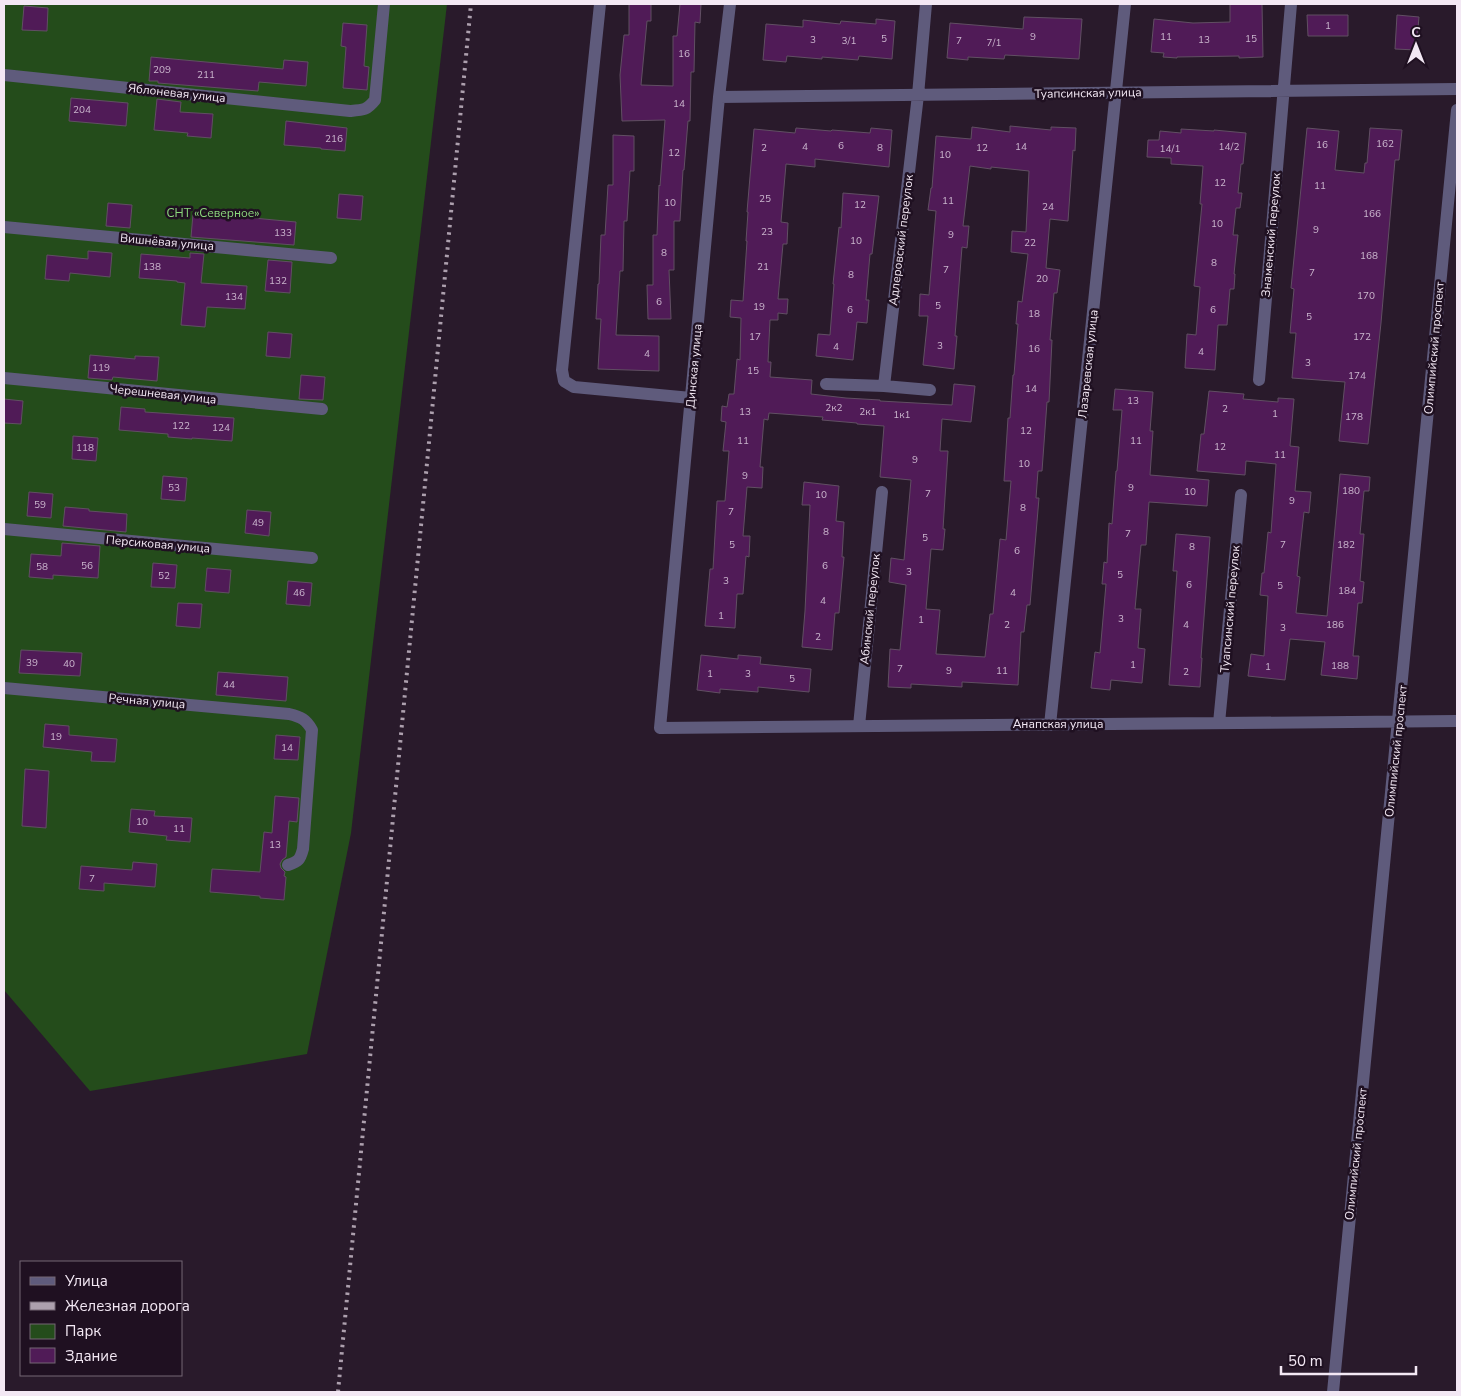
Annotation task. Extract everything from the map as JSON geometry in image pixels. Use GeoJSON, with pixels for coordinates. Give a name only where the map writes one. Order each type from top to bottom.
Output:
{"type":"FeatureCollection","features":[{"type":"Feature","properties":{"kind":"street","name":"Яблоневая улица"},"geometry":{"type":"LineString","coordinates":[[4,75],[350,110],[368,109],[375,100],[384,4]]}},
{"type":"Feature","properties":{"kind":"street"},"geometry":{"type":"LineString","coordinates":[[600,4],[562,370],[564,381],[574,386],[691,398]]}},
{"type":"Feature","properties":{"kind":"street","name":"Динская улица"},"geometry":{"type":"LineString","coordinates":[[660,728],[719,97],[730,4]]}},
{"type":"Feature","properties":{"kind":"street","name":"Адлеровский переулок"},"geometry":{"type":"LineString","coordinates":[[884,386],[918,95],[926,4]]}},
{"type":"Feature","properties":{"kind":"street","name":"Лазаревская улица"},"geometry":{"type":"LineString","coordinates":[[1050,724],[1125,4]]}},
{"type":"Feature","properties":{"kind":"street","name":"Знаменский переулок"},"geometry":{"type":"LineString","coordinates":[[1259,380],[1292,4]]}},
{"type":"Feature","properties":{"kind":"street","name":"Туапсинская улица"},"geometry":{"type":"LineString","coordinates":[[719,97],[1457,89]]}},
{"type":"Feature","properties":{"kind":"street","name":"Олимпийский проспект"},"geometry":{"type":"LineString","coordinates":[[1333,1392],[1457,110]]}},
{"type":"Feature","properties":{"kind":"street","name":"Вишнёвая улица"},"geometry":{"type":"LineString","coordinates":[[4,227],[331,258]]}},
{"type":"Feature","properties":{"kind":"street","name":"Черешневая улица"},"geometry":{"type":"LineString","coordinates":[[4,378],[322,409]]}},
{"type":"Feature","properties":{"kind":"street"},"geometry":{"type":"LineString","coordinates":[[826,384],[930,390]]}},
{"type":"Feature","properties":{"kind":"street","name":"Абинский переулок"},"geometry":{"type":"LineString","coordinates":[[859,726],[882,492]]}},
{"type":"Feature","properties":{"kind":"street","name":"Туапсинский переулок"},"geometry":{"type":"LineString","coordinates":[[1219,723],[1241,495]]}},
{"type":"Feature","properties":{"kind":"street","name":"Персиковая улица"},"geometry":{"type":"LineString","coordinates":[[4,529],[312,558]]}},
{"type":"Feature","properties":{"kind":"street","name":"Речная улица"},"geometry":{"type":"LineString","coordinates":[[4,688],[300,716],[307,721],[312,730],[303,850],[301,858],[288,865]]}},
{"type":"Feature","properties":{"kind":"street","name":"Анапская улица"},"geometry":{"type":"LineString","coordinates":[[660,728],[1457,721]]}},
{"type":"Feature","properties":{"kind":"green space","name":"СНТ «Северное»"},"geometry":{"type":"Polygon","coordinates":[[[4,4],[447,4],[351,833],[307,1054],[90,1091],[4,990],[4,4]]]}},
{"type":"Feature","properties":{"kind":"building"},"geometry":{"type":"Polygon","coordinates":[[[629,4],[651,4],[651,21],[647,21],[641,85],[673,86],[673,36],[677,36],[680,4],[701,4],[700,23],[695,22],[694,72],[691,72],[690,121],[688,121],[683,170],[680,221],[674,221],[674,270],[669,270],[671,319],[648,319],[647,285],[653,285],[653,235],[657,235],[665,120],[622,121],[620,75],[624,35],[629,35],[629,4]]]}},
{"type":"Feature","properties":{"kind":"building"},"geometry":{"type":"Polygon","coordinates":[[[1230,4],[1262,4],[1263,57],[1177,58],[1163,57],[1164,53],[1151,52],[1154,19],[1193,23],[1230,22],[1230,4]]]}},
{"type":"Feature","properties":{"kind":"building"},"geometry":{"type":"Polygon","coordinates":[[[24,6],[48,8],[47,31],[22,30],[24,6]]]}},
{"type":"Feature","properties":{"kind":"building"},"geometry":{"type":"Polygon","coordinates":[[[1307,15],[1348,15],[1348,36],[1308,36],[1307,15]]]}},
{"type":"Feature","properties":{"kind":"building"},"geometry":{"type":"Polygon","coordinates":[[[1397,15],[1419,17],[1416,50],[1395,49],[1397,15]]]}},
{"type":"Feature","properties":{"kind":"building"},"geometry":{"type":"Polygon","coordinates":[[[1024,17],[1082,19],[1079,59],[1005,55],[1004,59],[968,57],[968,60],[947,58],[950,23],[1023,29],[1024,17]]]}},
{"type":"Feature","properties":{"kind":"building"},"geometry":{"type":"Polygon","coordinates":[[[876,19],[895,21],[892,59],[859,56],[858,60],[787,56],[786,62],[763,60],[766,24],[803,27],[803,20],[840,24],[841,21],[876,24],[876,19]]]}},
{"type":"Feature","properties":{"kind":"building"},"geometry":{"type":"Polygon","coordinates":[[[343,23],[367,25],[364,66],[369,67],[367,90],[343,88],[346,47],[341,46],[343,23]]]}},
{"type":"Feature","properties":{"kind":"building"},"geometry":{"type":"Polygon","coordinates":[[[151,57],[283,69],[284,60],[308,62],[306,86],[259,82],[258,91],[158,83],[158,81],[149,81],[151,57]]]}},
{"type":"Feature","properties":{"kind":"building"},"geometry":{"type":"Polygon","coordinates":[[[71,98],[128,103],[126,126],[69,121],[71,98]]]}},
{"type":"Feature","properties":{"kind":"building"},"geometry":{"type":"Polygon","coordinates":[[[157,99],[181,102],[180,112],[213,114],[211,138],[187,136],[188,133],[154,130],[157,99]]]}},
{"type":"Feature","properties":{"kind":"building"},"geometry":{"type":"Polygon","coordinates":[[[286,121],[347,128],[345,151],[284,145],[286,121]]]}},
{"type":"Feature","properties":{"kind":"building"},"geometry":{"type":"Polygon","coordinates":[[[1010,126],[1051,130],[1051,127],[1076,128],[1068,221],[1050,219],[1046,268],[1060,270],[1057,293],[1054,293],[1050,340],[1052,340],[1049,402],[1047,402],[1042,471],[1038,471],[1036,498],[1039,498],[1030,605],[1027,605],[1024,632],[1021,632],[1018,685],[962,682],[962,687],[911,684],[911,688],[888,687],[890,649],[900,650],[906,585],[889,582],[891,558],[904,560],[911,480],[880,477],[884,426],[822,420],[823,417],[769,413],[768,420],[764,419],[760,467],[763,467],[762,488],[747,487],[743,536],[750,536],[749,557],[746,556],[743,594],[737,594],[735,628],[705,626],[710,569],[713,569],[717,501],[725,501],[729,451],[723,451],[726,422],[721,421],[722,406],[727,407],[729,394],[734,394],[737,359],[740,360],[741,318],[730,317],[731,300],[743,301],[747,212],[754,129],[795,133],[796,128],[870,133],[871,128],[892,130],[889,167],[815,159],[815,167],[786,164],[781,222],[788,223],[787,244],[783,244],[778,299],[788,299],[787,314],[778,313],[778,320],[770,320],[768,362],[771,362],[770,377],[812,380],[811,394],[880,401],[952,405],[954,384],[975,386],[971,422],[942,419],[940,451],[948,451],[943,529],[945,529],[943,550],[931,549],[926,609],[940,610],[936,654],[985,657],[990,614],[993,614],[1000,539],[1006,540],[1011,481],[1004,481],[1008,418],[1010,418],[1014,375],[1018,301],[1022,302],[1028,254],[1011,252],[1012,231],[1026,232],[1029,171],[970,166],[963,226],[969,226],[967,248],[962,247],[954,369],[923,365],[928,316],[919,316],[920,294],[929,295],[936,211],[928,210],[932,188],[936,136],[971,139],[972,127],[1010,132],[1010,126]]]}},
{"type":"Feature","properties":{"kind":"building"},"geometry":{"type":"Polygon","coordinates":[[[1307,128],[1339,131],[1335,170],[1364,173],[1365,163],[1367,163],[1370,128],[1402,130],[1399,160],[1395,160],[1368,444],[1339,441],[1345,382],[1292,378],[1296,333],[1290,333],[1294,289],[1291,288],[1307,128]]]}},
{"type":"Feature","properties":{"kind":"building"},"geometry":{"type":"Polygon","coordinates":[[[1181,129],[1246,133],[1238,193],[1242,193],[1240,208],[1236,208],[1233,235],[1238,235],[1234,289],[1230,289],[1227,325],[1218,325],[1215,370],[1185,368],[1187,334],[1196,335],[1200,287],[1194,286],[1202,204],[1200,204],[1203,166],[1171,164],[1171,158],[1147,157],[1148,140],[1159,140],[1160,131],[1181,133],[1181,129]]]}},
{"type":"Feature","properties":{"kind":"building"},"geometry":{"type":"Polygon","coordinates":[[[613,135],[634,136],[634,171],[630,171],[627,221],[624,221],[623,271],[620,271],[616,335],[659,336],[659,371],[598,369],[601,319],[596,319],[601,235],[605,235],[608,185],[613,185],[613,135]]]}},
{"type":"Feature","properties":{"kind":"building"},"geometry":{"type":"Polygon","coordinates":[[[843,193],[879,196],[872,254],[870,254],[866,300],[869,300],[867,323],[857,322],[853,360],[816,356],[818,334],[830,335],[833,284],[839,227],[841,228],[843,193]]]}},
{"type":"Feature","properties":{"kind":"building"},"geometry":{"type":"Polygon","coordinates":[[[339,194],[363,196],[361,220],[337,218],[339,194]]]}},
{"type":"Feature","properties":{"kind":"building"},"geometry":{"type":"Polygon","coordinates":[[[108,203],[132,205],[130,228],[106,226],[108,203]]]}},
{"type":"Feature","properties":{"kind":"building"},"geometry":{"type":"Polygon","coordinates":[[[193,214],[296,222],[294,245],[191,237],[193,214]]]}},
{"type":"Feature","properties":{"kind":"building"},"geometry":{"type":"Polygon","coordinates":[[[88,251],[112,253],[110,277],[70,273],[69,281],[45,279],[47,255],[88,259],[88,251]]]}},
{"type":"Feature","properties":{"kind":"building"},"geometry":{"type":"Polygon","coordinates":[[[190,253],[204,254],[201,283],[247,286],[245,309],[207,307],[205,327],[181,325],[185,283],[139,278],[141,254],[190,258],[190,253]]]}},
{"type":"Feature","properties":{"kind":"building"},"geometry":{"type":"Polygon","coordinates":[[[268,260],[292,262],[290,293],[265,291],[268,260]]]}},
{"type":"Feature","properties":{"kind":"building"},"geometry":{"type":"Polygon","coordinates":[[[268,332],[292,334],[290,358],[266,356],[268,332]]]}},
{"type":"Feature","properties":{"kind":"building"},"geometry":{"type":"Polygon","coordinates":[[[90,355],[135,359],[135,356],[159,357],[157,381],[113,377],[112,380],[88,378],[90,355]]]}},
{"type":"Feature","properties":{"kind":"building"},"geometry":{"type":"Polygon","coordinates":[[[301,375],[325,377],[323,400],[299,399],[301,375]]]}},
{"type":"Feature","properties":{"kind":"building"},"geometry":{"type":"Polygon","coordinates":[[[1115,389],[1153,392],[1150,431],[1153,431],[1150,475],[1209,480],[1207,506],[1149,502],[1146,545],[1141,545],[1135,609],[1141,609],[1138,648],[1145,649],[1142,683],[1111,680],[1110,690],[1091,688],[1095,652],[1100,653],[1106,584],[1102,584],[1104,562],[1107,563],[1109,523],[1112,524],[1122,410],[1113,410],[1115,389]]]}},
{"type":"Feature","properties":{"kind":"building"},"geometry":{"type":"Polygon","coordinates":[[[1209,391],[1244,394],[1243,399],[1278,402],[1278,398],[1294,399],[1290,446],[1299,447],[1295,491],[1311,492],[1309,513],[1304,512],[1297,576],[1300,577],[1296,613],[1327,616],[1340,474],[1370,477],[1369,491],[1364,491],[1360,534],[1364,534],[1360,581],[1364,582],[1362,603],[1358,603],[1353,656],[1359,656],[1357,679],[1321,675],[1325,642],[1290,639],[1285,680],[1248,676],[1251,654],[1264,656],[1268,596],[1260,595],[1268,532],[1271,533],[1276,464],[1246,461],[1245,475],[1197,471],[1201,434],[1204,434],[1209,391]]]}},
{"type":"Feature","properties":{"kind":"building"},"geometry":{"type":"Polygon","coordinates":[[[4,399],[23,401],[21,424],[4,423],[4,399]]]}},
{"type":"Feature","properties":{"kind":"building"},"geometry":{"type":"Polygon","coordinates":[[[121,407],[145,409],[145,412],[234,418],[232,441],[168,437],[168,434],[119,430],[121,407]]]}},
{"type":"Feature","properties":{"kind":"building"},"geometry":{"type":"Polygon","coordinates":[[[73,436],[98,438],[96,461],[72,459],[73,436]]]}},
{"type":"Feature","properties":{"kind":"building"},"geometry":{"type":"Polygon","coordinates":[[[163,476],[187,478],[185,501],[161,499],[163,476]]]}},
{"type":"Feature","properties":{"kind":"building"},"geometry":{"type":"Polygon","coordinates":[[[804,482],[839,486],[836,521],[844,522],[842,557],[844,557],[839,613],[835,613],[832,650],[802,647],[810,505],[802,505],[804,482]]]}},
{"type":"Feature","properties":{"kind":"building"},"geometry":{"type":"Polygon","coordinates":[[[29,492],[53,494],[51,518],[27,516],[29,492]]]}},
{"type":"Feature","properties":{"kind":"building"},"geometry":{"type":"Polygon","coordinates":[[[65,507],[127,514],[126,532],[63,526],[65,507]]]}},
{"type":"Feature","properties":{"kind":"building"},"geometry":{"type":"Polygon","coordinates":[[[247,510],[271,512],[269,536],[245,533],[247,510]]]}},
{"type":"Feature","properties":{"kind":"building"},"geometry":{"type":"Polygon","coordinates":[[[1176,534],[1210,537],[1200,687],[1169,685],[1177,571],[1173,571],[1176,534]]]}},
{"type":"Feature","properties":{"kind":"building"},"geometry":{"type":"Polygon","coordinates":[[[62,543],[100,546],[98,578],[53,575],[53,579],[29,577],[31,554],[61,556],[62,543]]]}},
{"type":"Feature","properties":{"kind":"building"},"geometry":{"type":"Polygon","coordinates":[[[153,563],[177,565],[175,588],[151,587],[153,563]]]}},
{"type":"Feature","properties":{"kind":"building"},"geometry":{"type":"Polygon","coordinates":[[[207,568],[231,570],[229,593],[205,591],[207,568]]]}},
{"type":"Feature","properties":{"kind":"building"},"geometry":{"type":"Polygon","coordinates":[[[288,581],[312,583],[310,606],[286,604],[288,581]]]}},
{"type":"Feature","properties":{"kind":"building"},"geometry":{"type":"Polygon","coordinates":[[[178,603],[202,604],[200,628],[176,626],[178,603]]]}},
{"type":"Feature","properties":{"kind":"building"},"geometry":{"type":"Polygon","coordinates":[[[21,650],[82,653],[80,676],[19,673],[21,650]]]}},
{"type":"Feature","properties":{"kind":"building"},"geometry":{"type":"Polygon","coordinates":[[[701,655],[738,659],[738,655],[761,657],[760,664],[811,669],[809,692],[758,687],[758,692],[720,689],[720,693],[697,690],[701,655]]]}},
{"type":"Feature","properties":{"kind":"building"},"geometry":{"type":"Polygon","coordinates":[[[218,672],[288,677],[286,701],[216,695],[218,672]]]}},
{"type":"Feature","properties":{"kind":"building"},"geometry":{"type":"Polygon","coordinates":[[[45,724],[69,726],[69,735],[117,739],[115,762],[91,761],[92,752],[43,747],[45,724]]]}},
{"type":"Feature","properties":{"kind":"building"},"geometry":{"type":"Polygon","coordinates":[[[276,735],[300,737],[298,760],[274,759],[276,735]]]}},
{"type":"Feature","properties":{"kind":"building"},"geometry":{"type":"Polygon","coordinates":[[[25,769],[49,771],[46,828],[22,826],[25,769]]]}},
{"type":"Feature","properties":{"kind":"building"},"geometry":{"type":"Polygon","coordinates":[[[275,796],[299,798],[297,822],[289,821],[286,857],[280,864],[286,877],[284,900],[210,892],[212,869],[260,872],[264,832],[272,833],[275,796]]]}},
{"type":"Feature","properties":{"kind":"building"},"geometry":{"type":"Polygon","coordinates":[[[131,809],[155,811],[154,816],[192,818],[190,842],[166,840],[167,836],[129,832],[131,809]]]}},
{"type":"Feature","properties":{"kind":"building"},"geometry":{"type":"Polygon","coordinates":[[[133,862],[157,864],[155,887],[104,883],[104,891],[79,889],[81,866],[132,870],[133,862]]]}},
{"type":"Feature","properties":{"kind":"railway"},"geometry":{"type":"LineString","coordinates":[[338,1392],[471,4]]}}]}
